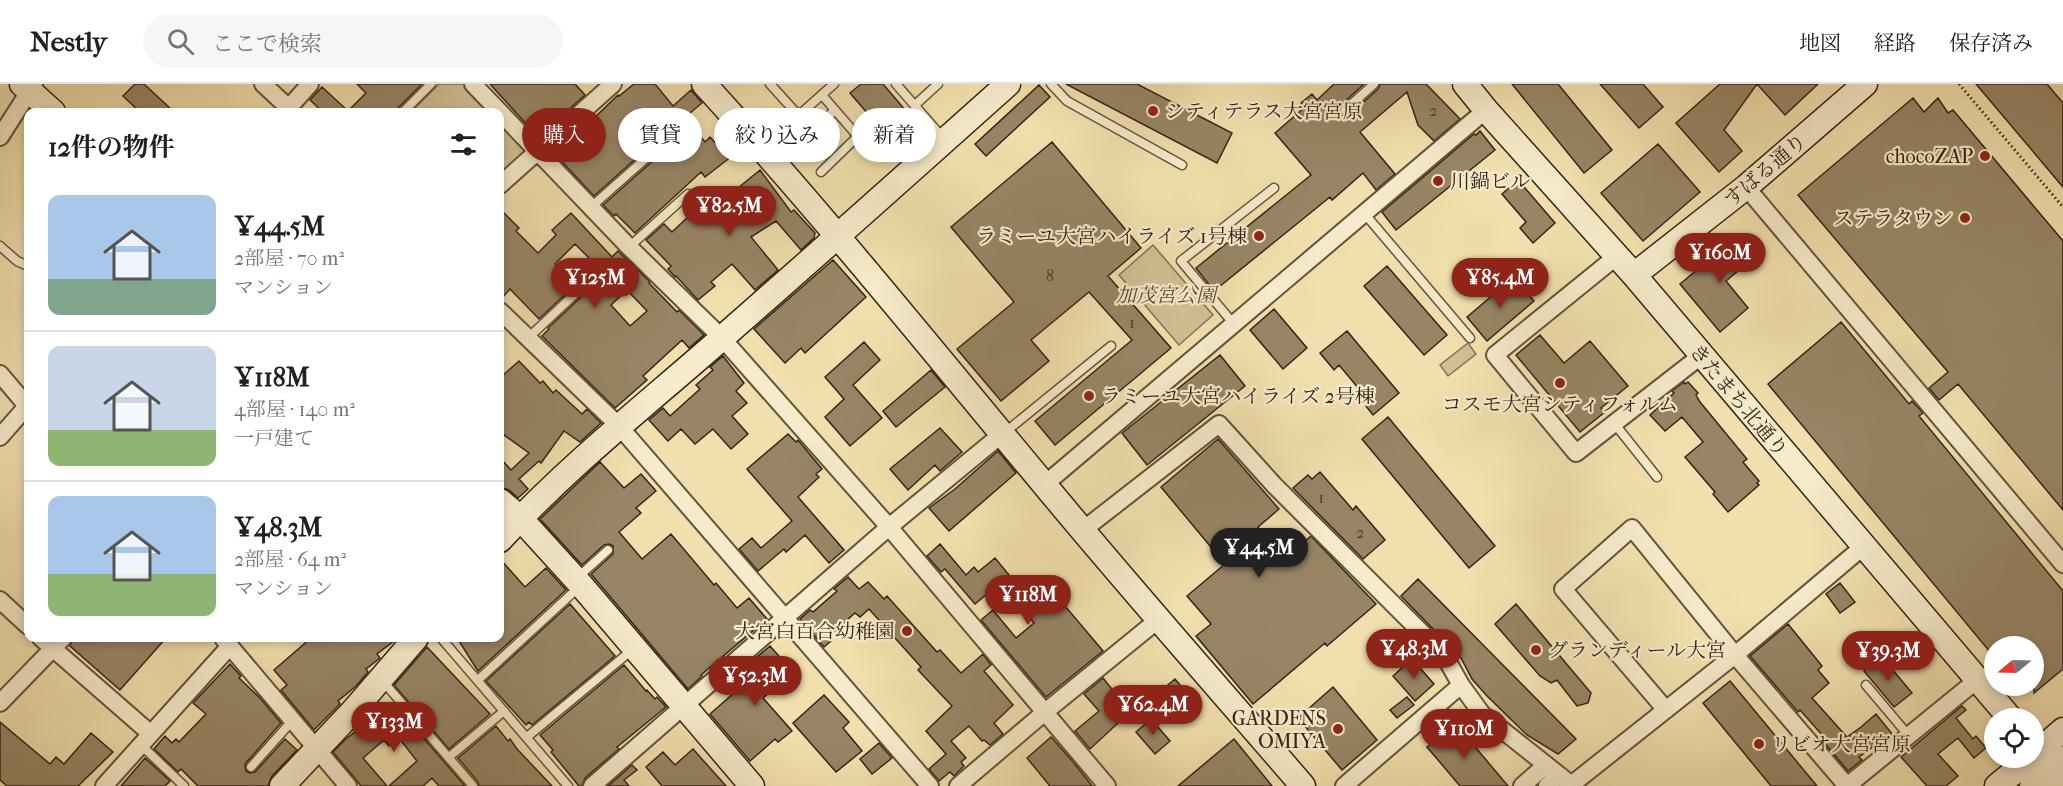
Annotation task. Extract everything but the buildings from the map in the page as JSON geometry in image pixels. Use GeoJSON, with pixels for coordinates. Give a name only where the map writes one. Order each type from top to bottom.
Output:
{"type":"FeatureCollection","features":[{"type":"Feature","properties":{"kind":"street"},"geometry":{"type":"LineString","coordinates":[[263,84],[286,108]]}},
{"type":"Feature","properties":{"kind":"street"},"geometry":{"type":"LineString","coordinates":[[291,108],[310,84]]}},
{"type":"Feature","properties":{"kind":"street"},"geometry":{"type":"LineString","coordinates":[[473,84],[496,108]]}},
{"type":"Feature","properties":{"kind":"street"},"geometry":{"type":"LineString","coordinates":[[587,108],[613,84]]}},
{"type":"Feature","properties":{"kind":"street"},"geometry":{"type":"LineString","coordinates":[[504,536],[619,426],[722,338],[1008,84]]}},
{"type":"Feature","properties":{"kind":"street","name":"きたまち北通り"},"geometry":{"type":"LineString","coordinates":[[1465,84],[1617,256],[2001,708]]}},
{"type":"Feature","properties":{"kind":"street","name":"すばる通り"},"geometry":{"type":"LineString","coordinates":[[1634,276],[1746,187],[1865,84]]}},
{"type":"Feature","properties":{"kind":"street"},"geometry":{"type":"LineString","coordinates":[[0,137],[28,86],[49,108]]}},
{"type":"Feature","properties":{"kind":"street"},"geometry":{"type":"LineString","coordinates":[[712,89],[728,108]]}},
{"type":"Feature","properties":{"kind":"street"},"geometry":{"type":"LineString","coordinates":[[1044,484],[1486,110]]}},
{"type":"Feature","properties":{"kind":"street"},"geometry":{"type":"LineString","coordinates":[[504,116],[522,135]]}},
{"type":"Feature","properties":{"kind":"street"},"geometry":{"type":"LineString","coordinates":[[504,182],[526,162]]}},
{"type":"Feature","properties":{"kind":"street"},"geometry":{"type":"LineString","coordinates":[[548,162],[629,247],[722,338],[889,527],[1107,786]]}},
{"type":"Feature","properties":{"kind":"street"},"geometry":{"type":"LineString","coordinates":[[773,162],[1083,530],[1303,786]]}},
{"type":"Feature","properties":{"kind":"street"},"geometry":{"type":"LineString","coordinates":[[1746,187],[2063,564]]}},
{"type":"Feature","properties":{"kind":"street"},"geometry":{"type":"LineString","coordinates":[[1617,256],[1495,355],[1576,453],[1702,355]]}},
{"type":"Feature","properties":{"kind":"street"},"geometry":{"type":"LineString","coordinates":[[504,315],[619,426],[930,786]]}},
{"type":"Feature","properties":{"kind":"street"},"geometry":{"type":"LineString","coordinates":[[0,374],[24,401]]}},
{"type":"Feature","properties":{"kind":"street"},"geometry":{"type":"LineString","coordinates":[[0,437],[24,410]]}},
{"type":"Feature","properties":{"kind":"street"},"geometry":{"type":"LineString","coordinates":[[1083,530],[1219,424],[1274,484],[1444,655],[1461,686],[1482,714],[1559,780]]}},
{"type":"Feature","properties":{"kind":"street"},"geometry":{"type":"LineString","coordinates":[[592,786],[889,527],[1002,434]]}},
{"type":"Feature","properties":{"kind":"street"},"geometry":{"type":"LineString","coordinates":[[504,504],[520,518],[578,582],[752,786]]}},
{"type":"Feature","properties":{"kind":"street"},"geometry":{"type":"LineString","coordinates":[[1666,710],[1563,589],[1632,528],[1735,655],[1847,786],[1977,680]]}},
{"type":"Feature","properties":{"kind":"street"},"geometry":{"type":"LineString","coordinates":[[1522,786],[1559,780],[1666,710],[1864,546]]}},
{"type":"Feature","properties":{"kind":"street"},"geometry":{"type":"LineString","coordinates":[[0,600],[24,622]]}},
{"type":"Feature","properties":{"kind":"street"},"geometry":{"type":"LineString","coordinates":[[958,786],[1159,619]]}},
{"type":"Feature","properties":{"kind":"street"},"geometry":{"type":"LineString","coordinates":[[104,786],[146,740],[226,642],[348,786]]}},
{"type":"Feature","properties":{"kind":"street"},"geometry":{"type":"LineString","coordinates":[[282,786],[381,679],[405,642]]}},
{"type":"Feature","properties":{"kind":"street"},"geometry":{"type":"LineString","coordinates":[[0,703],[58,643],[146,740]]}},
{"type":"Feature","properties":{"kind":"street"},"geometry":{"type":"LineString","coordinates":[[1344,786],[1461,686]]}},
{"type":"Feature","properties":{"kind":"street"},"geometry":{"type":"LineString","coordinates":[[2032,786],[2063,730]]}},
{"type":"Feature","properties":{"kind":"street"},"geometry":{"type":"LineString","coordinates":[[1997,786],[2045,760]]}},
{"type":"Feature","properties":{"kind":"lane"},"geometry":{"type":"LineString","coordinates":[[407,108],[431,84]]}},
{"type":"Feature","properties":{"kind":"lane"},"geometry":{"type":"LineString","coordinates":[[770,84],[792,108]]}},
{"type":"Feature","properties":{"kind":"lane"},"geometry":{"type":"LineString","coordinates":[[808,108],[834,84]]}},
{"type":"Feature","properties":{"kind":"lane"},"geometry":{"type":"LineString","coordinates":[[896,84],[945,140]]}},
{"type":"Feature","properties":{"kind":"lane"},"geometry":{"type":"LineString","coordinates":[[915,105],[938,84]]}},
{"type":"Feature","properties":{"kind":"lane"},"geometry":{"type":"LineString","coordinates":[[1051,84],[1066,101],[1182,165]]}},
{"type":"Feature","properties":{"kind":"lane"},"geometry":{"type":"LineString","coordinates":[[1345,110],[1374,84]]}},
{"type":"Feature","properties":{"kind":"lane"},"geometry":{"type":"LineString","coordinates":[[822,95],[833,108]]}},
{"type":"Feature","properties":{"kind":"lane"},"geometry":{"type":"LineString","coordinates":[[840,116],[852,129]]}},
{"type":"Feature","properties":{"kind":"lane"},"geometry":{"type":"LineString","coordinates":[[820,172],[852,142]]}},
{"type":"Feature","properties":{"kind":"lane"},"geometry":{"type":"LineString","coordinates":[[591,207],[642,162]]}},
{"type":"Feature","properties":{"kind":"lane"},"geometry":{"type":"LineString","coordinates":[[1233,322],[1181,261],[1274,188]]}},
{"type":"Feature","properties":{"kind":"lane"},"geometry":{"type":"LineString","coordinates":[[629,247],[688,194]]}},
{"type":"Feature","properties":{"kind":"lane"},"geometry":{"type":"LineString","coordinates":[[1364,212],[1470,338]]}},
{"type":"Feature","properties":{"kind":"lane"},"geometry":{"type":"LineString","coordinates":[[0,246],[24,264]]}},
{"type":"Feature","properties":{"kind":"lane"},"geometry":{"type":"LineString","coordinates":[[528,338],[576,293]]}},
{"type":"Feature","properties":{"kind":"lane"},"geometry":{"type":"LineString","coordinates":[[1002,434],[1111,346]]}},
{"type":"Feature","properties":{"kind":"lane"},"geometry":{"type":"LineString","coordinates":[[1614,423],[1658,477]]}},
{"type":"Feature","properties":{"kind":"lane"},"geometry":{"type":"LineString","coordinates":[[478,680],[608,550]]}},
{"type":"Feature","properties":{"kind":"lane"},"geometry":{"type":"LineString","coordinates":[[445,642],[568,786]]}},
{"type":"Feature","properties":{"kind":"lane"},"geometry":{"type":"LineString","coordinates":[[526,737],[635,647]]}},
{"type":"Feature","properties":{"kind":"lane"},"geometry":{"type":"LineString","coordinates":[[381,679],[473,786]]}},
{"type":"Feature","properties":{"kind":"lane"},"geometry":{"type":"LineString","coordinates":[[1866,685],[1909,736]]}},
{"type":"Feature","properties":{"kind":"lane"},"geometry":{"type":"LineString","coordinates":[[449,757],[504,711]]}},
{"type":"Feature","properties":{"kind":"lane"},"geometry":{"type":"LineString","coordinates":[[251,767],[292,721]]}},
{"type":"Feature","properties":{"kind":"lane"},"geometry":{"type":"LineString","coordinates":[[146,740],[184,786]]}},
{"type":"Feature","properties":{"kind":"path"},"geometry":{"type":"LineString","coordinates":[[1959,84],[2063,207]]}},
{"type":"Feature","properties":{"kind":"green space"},"geometry":{"type":"Polygon","coordinates":[[[439,84],[464,84],[488,108],[415,108],[439,84]]]}},
{"type":"Feature","properties":{"kind":"green space"},"geometry":{"type":"Polygon","coordinates":[[[504,124],[522,144],[522,155],[504,171],[504,124]]]}},
{"type":"Feature","properties":{"kind":"green space","name":"加茂宮公園"},"geometry":{"type":"Polygon","coordinates":[[[1153,245],[1213,315],[1179,345],[1119,275],[1153,245]]]}},
{"type":"Feature","properties":{"kind":"green space"},"geometry":{"type":"Polygon","coordinates":[[[1468,343],[1476,354],[1448,376],[1440,365],[1468,343]]]}},
{"type":"Feature","properties":{"kind":"place","name":"シティテラス大宮宮原"},"geometry":{"type":"Point","coordinates":[1153,111]}},
{"type":"Feature","properties":{"kind":"place","name":"chocoZAP"},"geometry":{"type":"Point","coordinates":[1985,156]}},
{"type":"Feature","properties":{"kind":"place","name":"川鍋ビル"},"geometry":{"type":"Point","coordinates":[1438,181]}},
{"type":"Feature","properties":{"kind":"place","name":"ステラタウン"},"geometry":{"type":"Point","coordinates":[1965,218]}},
{"type":"Feature","properties":{"kind":"place","name":"ラミーユ大宮ハイライズ 1号棟"},"geometry":{"type":"Point","coordinates":[1259,236]}},
{"type":"Feature","properties":{"kind":"place","name":"コスモ大宮シティフォルム"},"geometry":{"type":"Point","coordinates":[1560,383]}},
{"type":"Feature","properties":{"kind":"place","name":"ラミーユ大宮ハイライズ 2号棟"},"geometry":{"type":"Point","coordinates":[1089,396]}},
{"type":"Feature","properties":{"kind":"place","name":"大宮白百合幼稚園"},"geometry":{"type":"Point","coordinates":[907,631]}},
{"type":"Feature","properties":{"kind":"place","name":"グランディール大宮"},"geometry":{"type":"Point","coordinates":[1536,650]}},
{"type":"Feature","properties":{"kind":"place","name":"GARDENS OMIYA"},"geometry":{"type":"Point","coordinates":[1338,729]}},
{"type":"Feature","properties":{"kind":"place","name":"リビオ大宮宮原"},"geometry":{"type":"Point","coordinates":[1759,744]}}]}
